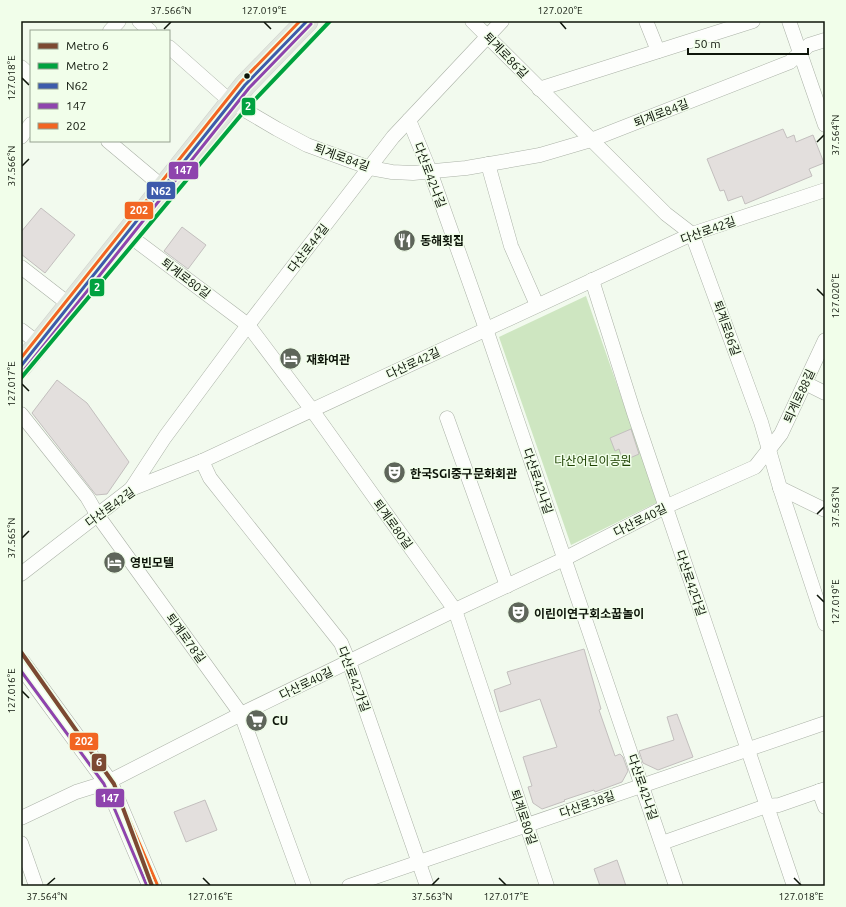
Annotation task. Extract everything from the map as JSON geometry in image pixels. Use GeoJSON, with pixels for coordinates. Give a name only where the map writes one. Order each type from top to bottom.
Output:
{"type":"FeatureCollection","features":[{"type":"Feature","properties":{"kind":"main road"},"geometry":{"type":"LineString","coordinates":[[21,366],[245,85],[307,21]]}},
{"type":"Feature","properties":{"kind":"main road"},"geometry":{"type":"LineString","coordinates":[[21,663],[108,782],[152,886]]}},
{"type":"Feature","properties":{"kind":"street"},"geometry":{"type":"LineString","coordinates":[[111,30],[119,21]]}},
{"type":"Feature","properties":{"kind":"street"},"geometry":{"type":"LineString","coordinates":[[139,21],[149,30]]}},
{"type":"Feature","properties":{"kind":"street","name":"퇴계로86길"},"geometry":{"type":"LineString","coordinates":[[472,21],[488,35],[539,89],[666,214],[692,234],[761,422],[780,488],[825,624]]}},
{"type":"Feature","properties":{"kind":"street","name":"다산로44길"},"geometry":{"type":"LineString","coordinates":[[131,489],[166,437],[248,325],[408,120],[502,21]]}},
{"type":"Feature","properties":{"kind":"street"},"geometry":{"type":"LineString","coordinates":[[646,21],[658,51]]}},
{"type":"Feature","properties":{"kind":"street"},"geometry":{"type":"LineString","coordinates":[[539,89],[753,21]]}},
{"type":"Feature","properties":{"kind":"street"},"geometry":{"type":"LineString","coordinates":[[789,21],[825,125]]}},
{"type":"Feature","properties":{"kind":"street","name":"퇴계로84길"},"geometry":{"type":"LineString","coordinates":[[170,48],[232,102],[277,129],[307,145],[370,168],[392,172],[430,171],[488,164],[540,155],[591,140],[790,62],[809,45],[825,40]]}},
{"type":"Feature","properties":{"kind":"street"},"geometry":{"type":"LineString","coordinates":[[21,67],[30,75]]}},
{"type":"Feature","properties":{"kind":"street","name":"다산로42나길"},"geometry":{"type":"LineString","coordinates":[[408,120],[430,171],[486,329],[643,785],[676,886]]}},
{"type":"Feature","properties":{"kind":"street"},"geometry":{"type":"LineString","coordinates":[[21,137],[30,125]]}},
{"type":"Feature","properties":{"kind":"street"},"geometry":{"type":"LineString","coordinates":[[109,142],[164,188]]}},
{"type":"Feature","properties":{"kind":"street"},"geometry":{"type":"LineString","coordinates":[[488,164],[511,246],[537,305]]}},
{"type":"Feature","properties":{"kind":"street","name":"다산로42길"},"geometry":{"type":"LineString","coordinates":[[21,574],[131,489],[202,461],[692,234],[825,190]]}},
{"type":"Feature","properties":{"kind":"street","name":"퇴계로80길"},"geometry":{"type":"LineString","coordinates":[[127,234],[248,325],[312,410],[455,610],[547,886]]}},
{"type":"Feature","properties":{"kind":"street"},"geometry":{"type":"LineString","coordinates":[[21,267],[70,305]]}},
{"type":"Feature","properties":{"kind":"street","name":"다산로42다길"},"geometry":{"type":"LineString","coordinates":[[592,280],[665,507],[794,886]]}},
{"type":"Feature","properties":{"kind":"street"},"geometry":{"type":"LineString","coordinates":[[21,330],[38,343]]}},
{"type":"Feature","properties":{"kind":"street","name":"퇴계로88길"},"geometry":{"type":"LineString","coordinates":[[769,450],[781,434],[825,340]]}},
{"type":"Feature","properties":{"kind":"street"},"geometry":{"type":"LineString","coordinates":[[805,383],[825,392]]}},
{"type":"Feature","properties":{"kind":"street","name":"퇴계로78길"},"geometry":{"type":"LineString","coordinates":[[21,414],[87,498],[98,516],[241,714],[304,886]]}},
{"type":"Feature","properties":{"kind":"street"},"geometry":{"type":"LineString","coordinates":[[447,418],[506,586]]}},
{"type":"Feature","properties":{"kind":"street","name":"다산로40길"},"geometry":{"type":"LineString","coordinates":[[21,818],[76,792],[108,782],[241,714],[564,559],[665,507],[755,467],[769,450]]}},
{"type":"Feature","properties":{"kind":"street","name":"다산로42가길"},"geometry":{"type":"LineString","coordinates":[[202,461],[210,478],[341,643],[349,662],[427,886]]}},
{"type":"Feature","properties":{"kind":"street"},"geometry":{"type":"LineString","coordinates":[[780,488],[825,510]]}},
{"type":"Feature","properties":{"kind":"street","name":"다산로38길"},"geometry":{"type":"LineString","coordinates":[[349,886],[825,722]]}},
{"type":"Feature","properties":{"kind":"street"},"geometry":{"type":"LineString","coordinates":[[662,843],[766,806],[779,805],[822,790],[825,807]]}},
{"type":"Feature","properties":{"kind":"street"},"geometry":{"type":"LineString","coordinates":[[21,843],[36,886]]}},
{"type":"Feature","properties":{"kind":"green space","name":"다산어린이공원"},"geometry":{"type":"Polygon","coordinates":[[[586,296],[658,502],[571,545],[499,337],[586,296]]]}},
{"type":"Feature","properties":{"kind":"building"},"geometry":{"type":"Polygon","coordinates":[[[783,129],[787,138],[794,135],[796,142],[813,135],[824,163],[809,169],[812,176],[745,204],[742,196],[728,201],[724,190],[720,191],[707,159],[783,129]]]}},
{"type":"Feature","properties":{"kind":"building"},"geometry":{"type":"Polygon","coordinates":[[[41,208],[75,235],[45,273],[21,254],[21,232],[41,208]]]}},
{"type":"Feature","properties":{"kind":"building"},"geometry":{"type":"Polygon","coordinates":[[[182,227],[206,245],[188,269],[164,251],[182,227]]]}},
{"type":"Feature","properties":{"kind":"building"},"geometry":{"type":"Polygon","coordinates":[[[57,380],[87,403],[129,462],[107,494],[96,495],[32,413],[57,380]]]}},
{"type":"Feature","properties":{"kind":"building"},"geometry":{"type":"Polygon","coordinates":[[[631,429],[639,454],[623,461],[619,449],[615,451],[610,438],[631,429]]]}},
{"type":"Feature","properties":{"kind":"building"},"geometry":{"type":"Polygon","coordinates":[[[584,649],[601,709],[599,710],[615,756],[620,754],[623,757],[628,771],[622,782],[595,792],[594,790],[564,800],[565,801],[542,809],[533,803],[528,787],[532,786],[523,757],[557,747],[540,699],[500,712],[494,690],[511,684],[507,672],[584,649]]]}},
{"type":"Feature","properties":{"kind":"building"},"geometry":{"type":"Polygon","coordinates":[[[677,714],[693,757],[658,770],[643,763],[639,751],[674,740],[667,717],[677,714]]]}},
{"type":"Feature","properties":{"kind":"building"},"geometry":{"type":"Polygon","coordinates":[[[205,800],[217,830],[186,842],[174,812],[205,800]]]}},
{"type":"Feature","properties":{"kind":"building"},"geometry":{"type":"Polygon","coordinates":[[[617,860],[626,886],[600,886],[594,869],[617,860]]]}},
{"type":"Feature","properties":{"kind":"metro line","name":"2"},"geometry":{"type":"LineString","coordinates":[[21,378],[246,109],[330,21]]}},
{"type":"Feature","properties":{"kind":"metro line","name":"6"},"geometry":{"type":"LineString","coordinates":[[21,652],[114,784],[152,886]]}},
{"type":"Feature","properties":{"kind":"transit line","name":"202"},"geometry":{"type":"LineString","coordinates":[[21,358],[241,82],[300,21]]}},
{"type":"Feature","properties":{"kind":"transit line","name":"N62"},"geometry":{"type":"LineString","coordinates":[[21,366],[245,85],[307,21]]}},
{"type":"Feature","properties":{"kind":"transit line","name":"147"},"geometry":{"type":"LineString","coordinates":[[25,369],[249,88],[311,24]]}},
{"type":"Feature","properties":{"kind":"transit line","name":"202"},"geometry":{"type":"LineString","coordinates":[[25,660],[112,780],[157,884]]}},
{"type":"Feature","properties":{"kind":"transit line","name":"147"},"geometry":{"type":"LineString","coordinates":[[21,671],[104,784],[147,886]]}},
{"type":"Feature","properties":{"kind":"place","name":"동해횟집"},"geometry":{"type":"Point","coordinates":[405,240]}},
{"type":"Feature","properties":{"kind":"place","name":"재화여관"},"geometry":{"type":"Point","coordinates":[290,359]}},
{"type":"Feature","properties":{"kind":"place","name":"한국SGI중구문화회관"},"geometry":{"type":"Point","coordinates":[394,473]}},
{"type":"Feature","properties":{"kind":"place","name":"영빈모텔"},"geometry":{"type":"Point","coordinates":[114,562]}},
{"type":"Feature","properties":{"kind":"place","name":"이린이연구회소꿉놀이"},"geometry":{"type":"Point","coordinates":[518,613]}},
{"type":"Feature","properties":{"kind":"place","name":"CU"},"geometry":{"type":"Point","coordinates":[257,720]}}]}
